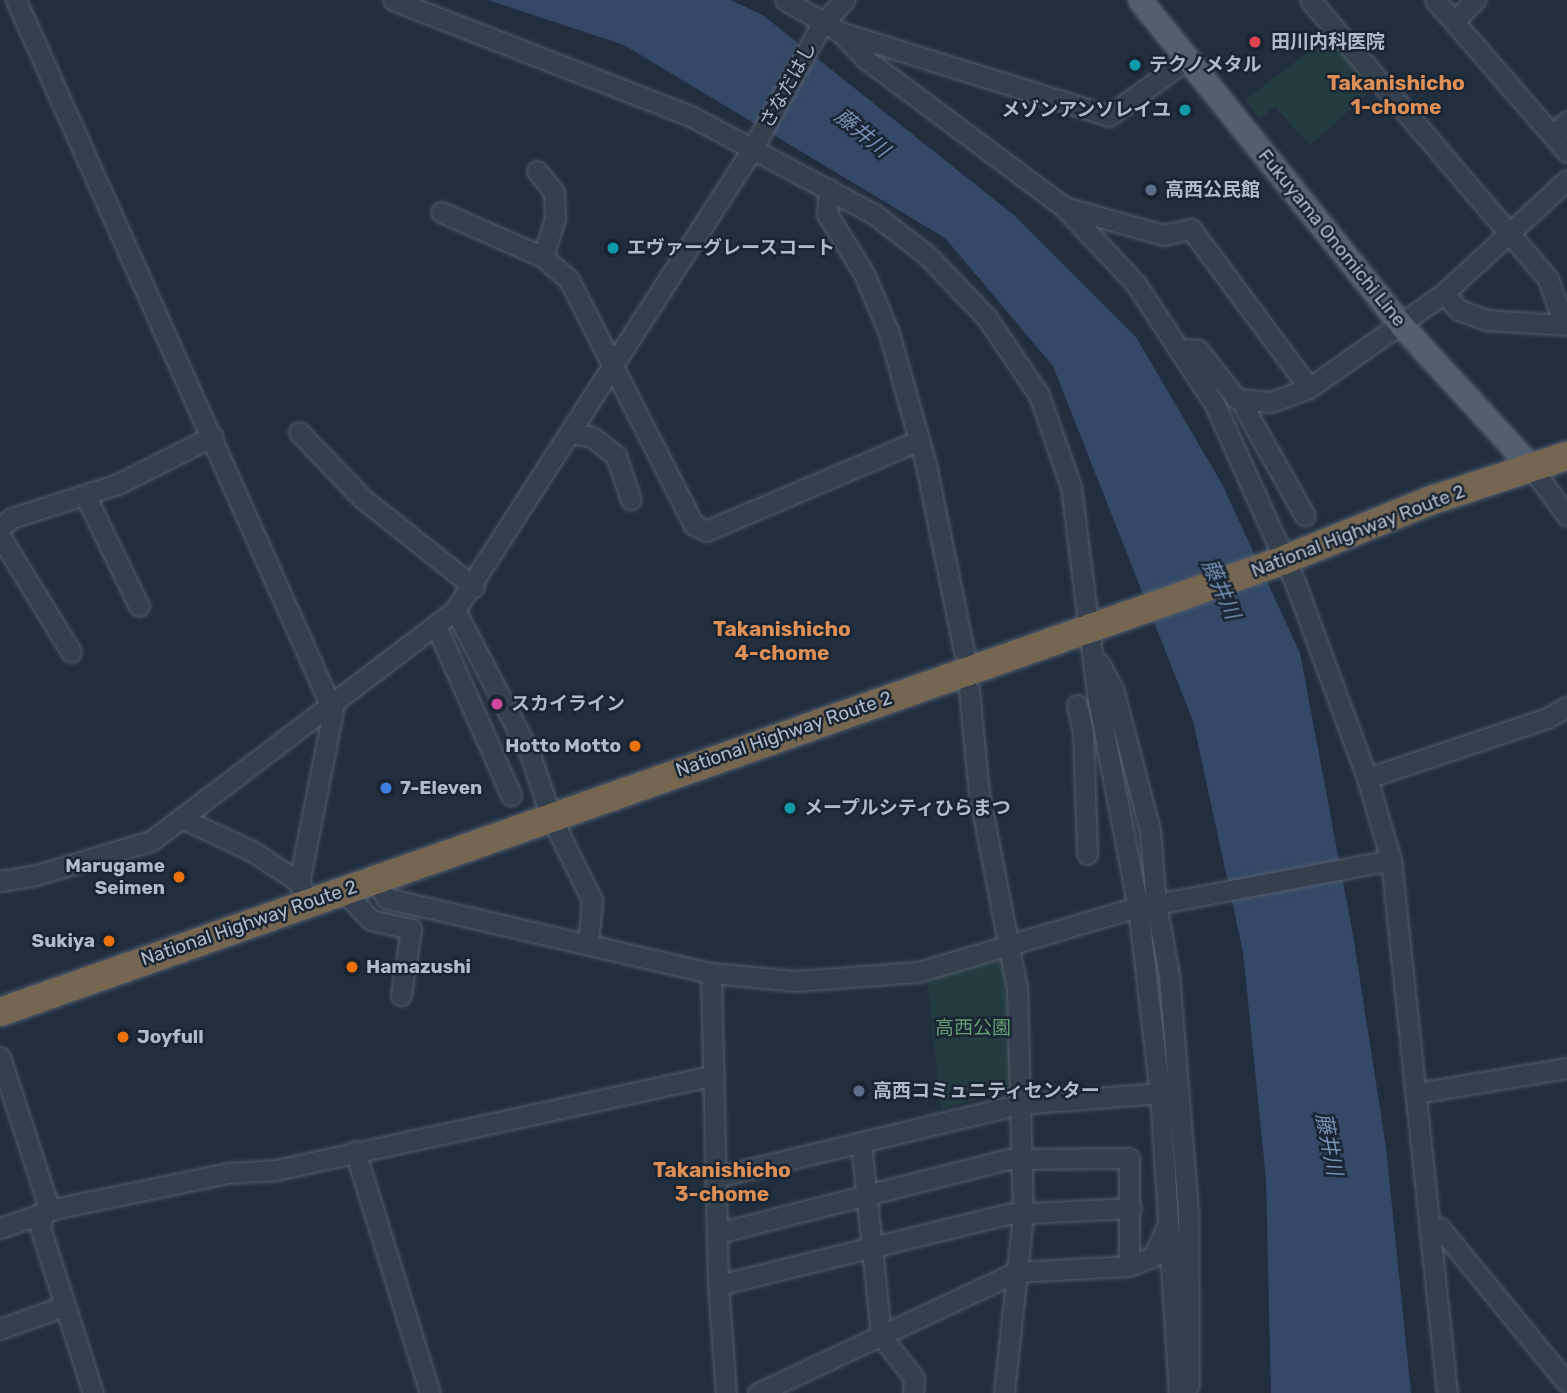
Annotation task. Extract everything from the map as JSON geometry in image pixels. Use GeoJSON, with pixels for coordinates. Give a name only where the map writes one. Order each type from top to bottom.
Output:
{"type":"FeatureCollection","features":[{"type":"Feature","properties":{"kind":"highway","name":"National Highway Route 2"},"geometry":{"type":"LineString","coordinates":[[0,1012],[303,892],[342,890],[1096,634],[1432,500],[1567,456]]}},
{"type":"Feature","properties":{"kind":"main road","name":"Fukuyama Onomichi Line"},"geometry":{"type":"LineString","coordinates":[[1140,0],[1402,326],[1532,468]]}},
{"type":"Feature","properties":{"kind":"street"},"geometry":{"type":"LineString","coordinates":[[16,0],[213,436],[333,711],[303,892],[252,851],[181,817]]}},
{"type":"Feature","properties":{"kind":"street"},"geometry":{"type":"LineString","coordinates":[[393,0],[691,116],[755,145],[874,214],[929,257],[987,318],[1040,396],[1071,487],[1096,634],[1103,724],[1147,905],[1169,975],[1188,1212],[1189,1393]]}},
{"type":"Feature","properties":{"kind":"street"},"geometry":{"type":"LineString","coordinates":[[785,0],[1082,218],[1136,284],[1214,403],[1284,560],[1367,778],[1391,860],[1447,1393]]}},
{"type":"Feature","properties":{"kind":"street","name":"さなだはし"},"geometry":{"type":"LineString","coordinates":[[0,881],[36,875],[151,841],[329,704],[437,628],[455,610],[474,587],[844,0]]}},
{"type":"Feature","properties":{"kind":"street"},"geometry":{"type":"LineString","coordinates":[[1310,0],[1548,279],[1566,324],[1487,320],[1459,310],[1444,293]]}},
{"type":"Feature","properties":{"kind":"street"},"geometry":{"type":"LineString","coordinates":[[1435,0],[1567,152]]}},
{"type":"Feature","properties":{"kind":"street"},"geometry":{"type":"LineString","coordinates":[[1454,21],[1475,0]]}},
{"type":"Feature","properties":{"kind":"street"},"geometry":{"type":"LineString","coordinates":[[827,29],[1109,116],[1187,60]]}},
{"type":"Feature","properties":{"kind":"street"},"geometry":{"type":"LineString","coordinates":[[1553,135],[1567,121]]}},
{"type":"Feature","properties":{"kind":"street"},"geometry":{"type":"LineString","coordinates":[[537,171],[554,192],[555,218],[543,257]]}},
{"type":"Feature","properties":{"kind":"street"},"geometry":{"type":"LineString","coordinates":[[1181,349],[1198,350],[1237,399],[1271,402],[1309,388],[1402,326],[1444,293],[1567,180]]}},
{"type":"Feature","properties":{"kind":"street"},"geometry":{"type":"LineString","coordinates":[[829,189],[827,214],[864,274],[884,321],[926,465],[964,651]]}},
{"type":"Feature","properties":{"kind":"street"},"geometry":{"type":"LineString","coordinates":[[441,212],[543,257],[569,280],[614,361],[694,525],[706,531],[917,441]]}},
{"type":"Feature","properties":{"kind":"street"},"geometry":{"type":"LineString","coordinates":[[1082,218],[1164,235],[1191,229],[1309,388]]}},
{"type":"Feature","properties":{"kind":"street"},"geometry":{"type":"LineString","coordinates":[[1248,400],[1246,411],[1305,516]]}},
{"type":"Feature","properties":{"kind":"street"},"geometry":{"type":"LineString","coordinates":[[299,432],[362,498],[474,587]]}},
{"type":"Feature","properties":{"kind":"street"},"geometry":{"type":"LineString","coordinates":[[570,432],[592,437],[615,456],[631,500]]}},
{"type":"Feature","properties":{"kind":"street"},"geometry":{"type":"LineString","coordinates":[[0,528],[12,519],[86,497],[213,436]]}},
{"type":"Feature","properties":{"kind":"street"},"geometry":{"type":"LineString","coordinates":[[1532,468],[1567,516]]}},
{"type":"Feature","properties":{"kind":"street"},"geometry":{"type":"LineString","coordinates":[[86,497],[139,606]]}},
{"type":"Feature","properties":{"kind":"street"},"geometry":{"type":"LineString","coordinates":[[0,536],[71,652]]}},
{"type":"Feature","properties":{"kind":"street"},"geometry":{"type":"LineString","coordinates":[[455,610],[530,754],[551,817],[592,900],[588,945]]}},
{"type":"Feature","properties":{"kind":"street"},"geometry":{"type":"LineString","coordinates":[[437,628],[511,795]]}},
{"type":"Feature","properties":{"kind":"street"},"geometry":{"type":"LineString","coordinates":[[1096,634],[1150,830],[1147,905],[1179,1393]]}},
{"type":"Feature","properties":{"kind":"street"},"geometry":{"type":"LineString","coordinates":[[969,691],[979,793],[1017,988],[1023,1214],[1004,1393]]}},
{"type":"Feature","properties":{"kind":"street"},"geometry":{"type":"LineString","coordinates":[[1077,705],[1083,732],[1087,854]]}},
{"type":"Feature","properties":{"kind":"street"},"geometry":{"type":"LineString","coordinates":[[1367,778],[1547,718],[1567,707]]}},
{"type":"Feature","properties":{"kind":"street"},"geometry":{"type":"LineString","coordinates":[[1083,732],[1103,724]]}},
{"type":"Feature","properties":{"kind":"street"},"geometry":{"type":"LineString","coordinates":[[376,878],[386,898],[711,973],[796,981],[918,972],[1147,905],[1391,860]]}},
{"type":"Feature","properties":{"kind":"street"},"geometry":{"type":"LineString","coordinates":[[342,890],[371,920],[411,929],[401,995]]}},
{"type":"Feature","properties":{"kind":"street"},"geometry":{"type":"LineString","coordinates":[[711,973],[718,1285],[726,1393]]}},
{"type":"Feature","properties":{"kind":"street"},"geometry":{"type":"LineString","coordinates":[[0,1057],[47,1202],[40,1227],[93,1393]]}},
{"type":"Feature","properties":{"kind":"street"},"geometry":{"type":"LineString","coordinates":[[1416,1093],[1567,1068]]}},
{"type":"Feature","properties":{"kind":"street"},"geometry":{"type":"LineString","coordinates":[[0,1228],[44,1213],[229,1173],[276,1170],[714,1075]]}},
{"type":"Feature","properties":{"kind":"street"},"geometry":{"type":"LineString","coordinates":[[716,1177],[1020,1104],[1160,1093]]}},
{"type":"Feature","properties":{"kind":"street"},"geometry":{"type":"LineString","coordinates":[[861,1142],[881,1336],[914,1378],[913,1393]]}},
{"type":"Feature","properties":{"kind":"street"},"geometry":{"type":"LineString","coordinates":[[355,1151],[430,1393]]}},
{"type":"Feature","properties":{"kind":"street"},"geometry":{"type":"LineString","coordinates":[[718,1233],[1021,1159],[1129,1158],[1129,1266]]}},
{"type":"Feature","properties":{"kind":"street"},"geometry":{"type":"LineString","coordinates":[[718,1285],[1008,1213],[1131,1209]]}},
{"type":"Feature","properties":{"kind":"street"},"geometry":{"type":"LineString","coordinates":[[758,1393],[1017,1272],[1129,1266],[1153,1257],[1169,1223],[1188,1212]]}},
{"type":"Feature","properties":{"kind":"street"},"geometry":{"type":"LineString","coordinates":[[1431,1227],[1440,1228],[1567,1383]]}},
{"type":"Feature","properties":{"kind":"street"},"geometry":{"type":"LineString","coordinates":[[0,1329],[64,1306]]}},
{"type":"Feature","properties":{"kind":"green space"},"geometry":{"type":"Polygon","coordinates":[[[1328,37],[1373,89],[1310,145],[1275,107],[1259,119],[1245,100],[1328,37]]]}},
{"type":"Feature","properties":{"kind":"green space","name":"高西公園"},"geometry":{"type":"Polygon","coordinates":[[[1005,959],[1011,988],[1017,1089],[941,1109],[927,978],[1005,959]]]}},
{"type":"Feature","properties":{"kind":"water","name":"藤井川"},"geometry":{"type":"Polygon","coordinates":[[[488,0],[731,0],[764,16],[1015,216],[1136,337],[1222,484],[1300,653],[1353,935],[1386,1147],[1411,1393],[1271,1393],[1266,1179],[1243,952],[1193,721],[1053,366],[945,238],[624,45],[488,0]]]}},
{"type":"Feature","properties":{"kind":"place","name":"田川内科医院"},"geometry":{"type":"Point","coordinates":[1255,42]}},
{"type":"Feature","properties":{"kind":"place","name":"テクノメタル"},"geometry":{"type":"Point","coordinates":[1135,65]}},
{"type":"Feature","properties":{"kind":"place","name":"メゾンアンソレイユ"},"geometry":{"type":"Point","coordinates":[1185,110]}},
{"type":"Feature","properties":{"kind":"place","name":"高西公民館"},"geometry":{"type":"Point","coordinates":[1151,190]}},
{"type":"Feature","properties":{"kind":"place","name":"エヴァーグレースコート"},"geometry":{"type":"Point","coordinates":[613,248]}},
{"type":"Feature","properties":{"kind":"place","name":"スカイライン"},"geometry":{"type":"Point","coordinates":[497,704]}},
{"type":"Feature","properties":{"kind":"place","name":"Hotto Motto"},"geometry":{"type":"Point","coordinates":[635,746]}},
{"type":"Feature","properties":{"kind":"place","name":"7-Eleven"},"geometry":{"type":"Point","coordinates":[386,788]}},
{"type":"Feature","properties":{"kind":"place","name":"メープルシティひらまつ"},"geometry":{"type":"Point","coordinates":[790,808]}},
{"type":"Feature","properties":{"kind":"place","name":"Marugame Seimen"},"geometry":{"type":"Point","coordinates":[179,877]}},
{"type":"Feature","properties":{"kind":"place","name":"Sukiya"},"geometry":{"type":"Point","coordinates":[109,941]}},
{"type":"Feature","properties":{"kind":"place","name":"Hamazushi"},"geometry":{"type":"Point","coordinates":[352,967]}},
{"type":"Feature","properties":{"kind":"place","name":"Joyfull"},"geometry":{"type":"Point","coordinates":[123,1037]}},
{"type":"Feature","properties":{"kind":"place","name":"高西コミュニティセンター"},"geometry":{"type":"Point","coordinates":[859,1091]}},
{"type":"Feature","properties":{"kind":"district","name":"Takanishicho 1-chome"},"geometry":{"type":"Point","coordinates":[1396,95]}},
{"type":"Feature","properties":{"kind":"district","name":"Takanishicho 4-chome"},"geometry":{"type":"Point","coordinates":[782,641]}},
{"type":"Feature","properties":{"kind":"district","name":"Takanishicho 3-chome"},"geometry":{"type":"Point","coordinates":[722,1182]}}]}
